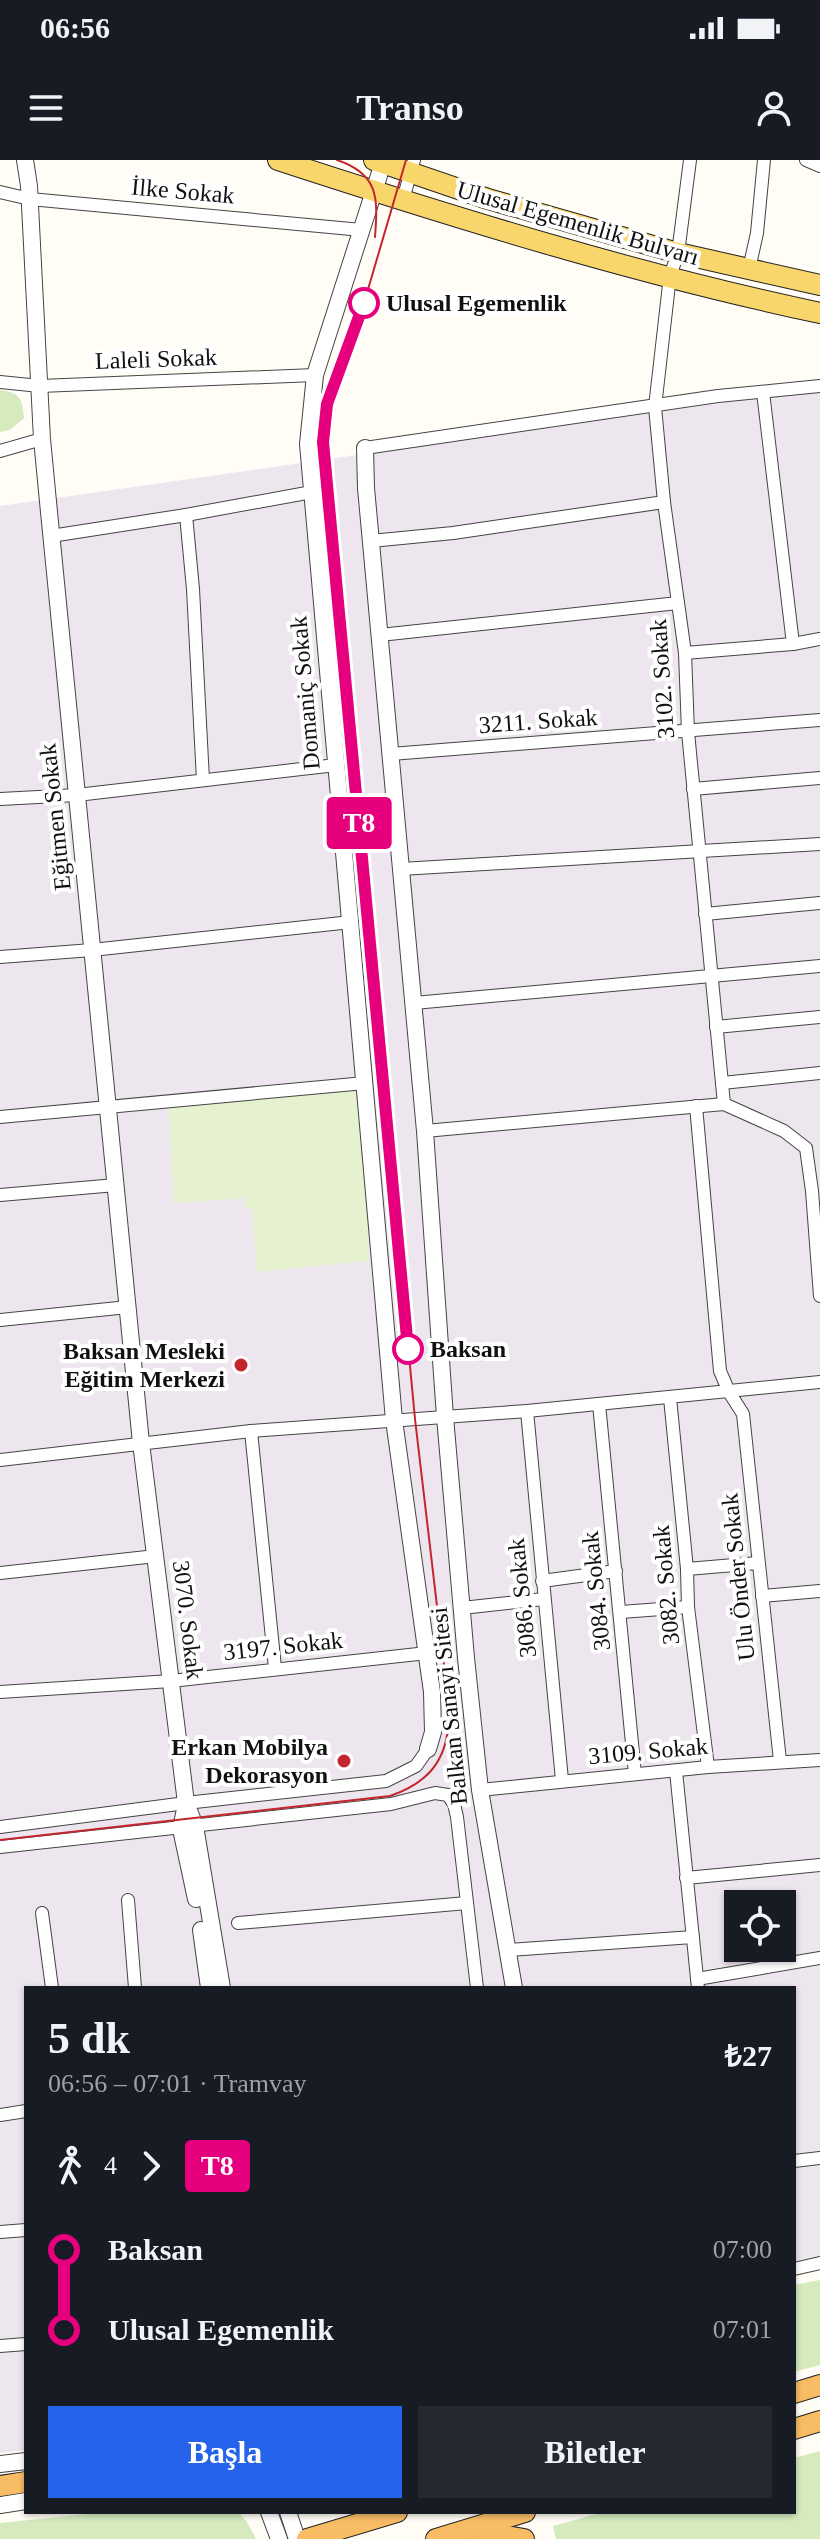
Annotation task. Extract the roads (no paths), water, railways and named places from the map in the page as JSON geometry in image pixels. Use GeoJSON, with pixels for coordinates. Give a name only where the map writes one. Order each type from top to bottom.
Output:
{"type":"FeatureCollection","features":[{"type":"Feature","properties":{"kind":"highway"},"geometry":{"type":"LineString","coordinates":[[796,2392],[820,2385]]}},
{"type":"Feature","properties":{"kind":"highway"},"geometry":{"type":"LineString","coordinates":[[796,2428],[820,2421]]}},
{"type":"Feature","properties":{"kind":"highway"},"geometry":{"type":"LineString","coordinates":[[0,2486],[24,2482]]}},
{"type":"Feature","properties":{"kind":"highway"},"geometry":{"type":"LineString","coordinates":[[307,2539],[390,2514]]}},
{"type":"Feature","properties":{"kind":"highway"},"geometry":{"type":"LineString","coordinates":[[436,2539],[518,2514]]}},
{"type":"Feature","properties":{"kind":"highway"},"geometry":{"type":"LineString","coordinates":[[465,2530],[524,2539]]}},
{"type":"Feature","properties":{"kind":"main road","name":"Ulusal Egemenlik Bulvarı"},"geometry":{"type":"LineString","coordinates":[[278,160],[542,243],[745,297],[820,313]]}},
{"type":"Feature","properties":{"kind":"main road","name":"Ulusal Egemenlik Bulvarı"},"geometry":{"type":"LineString","coordinates":[[380,161],[412,166],[488,199],[678,253],[820,285]]}},
{"type":"Feature","properties":{"kind":"street","name":"Eğitmen Sokak"},"geometry":{"type":"LineString","coordinates":[[25,160],[30,192],[42,439],[141,1443]]}},
{"type":"Feature","properties":{"kind":"street","name":"Eğitmen Sokak"},"geometry":{"type":"LineString","coordinates":[[30,192],[33,160]]}},
{"type":"Feature","properties":{"kind":"street","name":"3102. Sokak"},"geometry":{"type":"LineString","coordinates":[[690,160],[678,253],[670,276],[655,407],[664,502],[685,653],[688,732],[724,1104]]}},
{"type":"Feature","properties":{"kind":"street"},"geometry":{"type":"LineString","coordinates":[[749,269],[757,233],[764,160]]}},
{"type":"Feature","properties":{"kind":"street"},"geometry":{"type":"LineString","coordinates":[[806,160],[820,166]]}},
{"type":"Feature","properties":{"kind":"street","name":"Domaniç Sokak"},"geometry":{"type":"LineString","coordinates":[[380,161],[375,192],[315,375],[308,444],[394,1420],[434,1713],[428,1749]]}},
{"type":"Feature","properties":{"kind":"street"},"geometry":{"type":"LineString","coordinates":[[403,200],[412,166]]}},
{"type":"Feature","properties":{"kind":"street","name":"İlke Sokak"},"geometry":{"type":"LineString","coordinates":[[0,192],[30,192],[362,230]]}},
{"type":"Feature","properties":{"kind":"street","name":"Laleli Sokak"},"geometry":{"type":"LineString","coordinates":[[0,382],[40,386],[315,375]]}},
{"type":"Feature","properties":{"kind":"street"},"geometry":{"type":"LineString","coordinates":[[365,448],[718,396],[820,386]]}},
{"type":"Feature","properties":{"kind":"street"},"geometry":{"type":"LineString","coordinates":[[763,392],[793,644]]}},
{"type":"Feature","properties":{"kind":"street"},"geometry":{"type":"LineString","coordinates":[[0,451],[42,439]]}},
{"type":"Feature","properties":{"kind":"street","name":"Balkan Sanayi Sitesi"},"geometry":{"type":"LineString","coordinates":[[365,448],[425,1131],[462,1608],[480,1790],[514,1986]]}},
{"type":"Feature","properties":{"kind":"street"},"geometry":{"type":"LineString","coordinates":[[51,536],[312,492]]}},
{"type":"Feature","properties":{"kind":"street"},"geometry":{"type":"LineString","coordinates":[[371,541],[453,533],[664,502]]}},
{"type":"Feature","properties":{"kind":"street"},"geometry":{"type":"LineString","coordinates":[[186,515],[203,780]]}},
{"type":"Feature","properties":{"kind":"street"},"geometry":{"type":"LineString","coordinates":[[380,635],[678,603]]}},
{"type":"Feature","properties":{"kind":"street"},"geometry":{"type":"LineString","coordinates":[[685,653],[820,639]]}},
{"type":"Feature","properties":{"kind":"street","name":"3211. Sokak"},"geometry":{"type":"LineString","coordinates":[[391,754],[820,720]]}},
{"type":"Feature","properties":{"kind":"street"},"geometry":{"type":"LineString","coordinates":[[0,799],[77,795],[336,765]]}},
{"type":"Feature","properties":{"kind":"street"},"geometry":{"type":"LineString","coordinates":[[693,789],[820,778]]}},
{"type":"Feature","properties":{"kind":"street"},"geometry":{"type":"LineString","coordinates":[[401,869],[820,844]]}},
{"type":"Feature","properties":{"kind":"street"},"geometry":{"type":"LineString","coordinates":[[705,914],[820,903]]}},
{"type":"Feature","properties":{"kind":"street"},"geometry":{"type":"LineString","coordinates":[[0,957],[351,922]]}},
{"type":"Feature","properties":{"kind":"street"},"geometry":{"type":"LineString","coordinates":[[414,1003],[820,966]]}},
{"type":"Feature","properties":{"kind":"street"},"geometry":{"type":"LineString","coordinates":[[716,1027],[820,1017]]}},
{"type":"Feature","properties":{"kind":"street"},"geometry":{"type":"LineString","coordinates":[[722,1083],[820,1073]]}},
{"type":"Feature","properties":{"kind":"street"},"geometry":{"type":"LineString","coordinates":[[0,1117],[365,1083]]}},
{"type":"Feature","properties":{"kind":"street"},"geometry":{"type":"LineString","coordinates":[[425,1131],[724,1104],[784,1131],[820,1155]]}},
{"type":"Feature","properties":{"kind":"street","name":"Ulu Önder Sokak"},"geometry":{"type":"LineString","coordinates":[[696,1106],[720,1371],[743,1414],[780,1761]]}},
{"type":"Feature","properties":{"kind":"street"},"geometry":{"type":"LineString","coordinates":[[806,1148],[816,1190],[820,1296]]}},
{"type":"Feature","properties":{"kind":"street"},"geometry":{"type":"LineString","coordinates":[[0,1195],[116,1185]]}},
{"type":"Feature","properties":{"kind":"street"},"geometry":{"type":"LineString","coordinates":[[0,1320],[128,1307]]}},
{"type":"Feature","properties":{"kind":"street"},"geometry":{"type":"LineString","coordinates":[[0,1460],[251,1431],[527,1411],[820,1382]]}},
{"type":"Feature","properties":{"kind":"street","name":"3082. Sokak"},"geometry":{"type":"LineString","coordinates":[[670,1398],[688,1607],[708,1767]]}},
{"type":"Feature","properties":{"kind":"street","name":"3084. Sokak"},"geometry":{"type":"LineString","coordinates":[[599,1404],[635,1774]]}},
{"type":"Feature","properties":{"kind":"street","name":"3086. Sokak"},"geometry":{"type":"LineString","coordinates":[[527,1411],[562,1780]]}},
{"type":"Feature","properties":{"kind":"street"},"geometry":{"type":"LineString","coordinates":[[251,1431],[275,1668]]}},
{"type":"Feature","properties":{"kind":"street","name":"3070. Sokak"},"geometry":{"type":"LineString","coordinates":[[141,1443],[188,1828]]}},
{"type":"Feature","properties":{"kind":"street"},"geometry":{"type":"LineString","coordinates":[[0,1573],[156,1556]]}},
{"type":"Feature","properties":{"kind":"street"},"geometry":{"type":"LineString","coordinates":[[687,1569],[758,1563]]}},
{"type":"Feature","properties":{"kind":"street"},"geometry":{"type":"LineString","coordinates":[[542,1581],[616,1571]]}},
{"type":"Feature","properties":{"kind":"street"},"geometry":{"type":"LineString","coordinates":[[762,1596],[820,1591]]}},
{"type":"Feature","properties":{"kind":"street"},"geometry":{"type":"LineString","coordinates":[[462,1608],[544,1599]]}},
{"type":"Feature","properties":{"kind":"street"},"geometry":{"type":"LineString","coordinates":[[621,1612],[688,1607]]}},
{"type":"Feature","properties":{"kind":"street","name":"3197. Sokak"},"geometry":{"type":"LineString","coordinates":[[0,1692],[171,1681],[427,1653]]}},
{"type":"Feature","properties":{"kind":"street"},"geometry":{"type":"LineString","coordinates":[[0,1827],[386,1781],[416,1766],[428,1749]]}},
{"type":"Feature","properties":{"kind":"street","name":"3109. Sokak"},"geometry":{"type":"LineString","coordinates":[[480,1790],[708,1767],[820,1760]]}},
{"type":"Feature","properties":{"kind":"street"},"geometry":{"type":"LineString","coordinates":[[676,1771],[697,1983],[820,1958]]}},
{"type":"Feature","properties":{"kind":"street"},"geometry":{"type":"LineString","coordinates":[[0,1847],[391,1804],[435,1793],[448,1795],[457,1817],[477,1986]]}},
{"type":"Feature","properties":{"kind":"street"},"geometry":{"type":"LineString","coordinates":[[188,1828],[209,1986]]}},
{"type":"Feature","properties":{"kind":"street"},"geometry":{"type":"LineString","coordinates":[[188,1828],[222,1986]]}},
{"type":"Feature","properties":{"kind":"street"},"geometry":{"type":"LineString","coordinates":[[686,1878],[820,1865]]}},
{"type":"Feature","properties":{"kind":"street"},"geometry":{"type":"LineString","coordinates":[[128,1900],[135,1986]]}},
{"type":"Feature","properties":{"kind":"street"},"geometry":{"type":"LineString","coordinates":[[238,1923],[467,1903]]}},
{"type":"Feature","properties":{"kind":"street"},"geometry":{"type":"LineString","coordinates":[[42,1913],[52,1986]]}},
{"type":"Feature","properties":{"kind":"street"},"geometry":{"type":"LineString","coordinates":[[509,1950],[693,1937]]}},
{"type":"Feature","properties":{"kind":"street"},"geometry":{"type":"LineString","coordinates":[[0,2115],[24,2111]]}},
{"type":"Feature","properties":{"kind":"street"},"geometry":{"type":"LineString","coordinates":[[796,2161],[820,2158]]}},
{"type":"Feature","properties":{"kind":"street"},"geometry":{"type":"LineString","coordinates":[[0,2232],[24,2230]]}},
{"type":"Feature","properties":{"kind":"street"},"geometry":{"type":"LineString","coordinates":[[796,2269],[820,2263]]}},
{"type":"Feature","properties":{"kind":"street"},"geometry":{"type":"LineString","coordinates":[[0,2346],[24,2344]]}},
{"type":"Feature","properties":{"kind":"street"},"geometry":{"type":"LineString","coordinates":[[0,2464],[24,2461]]}},
{"type":"Feature","properties":{"kind":"street"},"geometry":{"type":"LineString","coordinates":[[0,2505],[24,2501]]}},
{"type":"Feature","properties":{"kind":"street"},"geometry":{"type":"LineString","coordinates":[[289,2514],[297,2539]]}},
{"type":"Feature","properties":{"kind":"street"},"geometry":{"type":"LineString","coordinates":[[269,2515],[279,2539]]}},
{"type":"Feature","properties":{"kind":"tram line"},"geometry":{"type":"LineString","coordinates":[[337,160],[361,172],[373,189],[375,237]]}},
{"type":"Feature","properties":{"kind":"tram line"},"geometry":{"type":"LineString","coordinates":[[0,1840],[390,1796],[428,1774],[436,1764],[446,1739],[449,1708],[415,1419],[323,442],[327,404],[364,303],[406,160]]}},
{"type":"Feature","properties":{"kind":"tram line","name":"T8"},"geometry":{"type":"LineString","coordinates":[[364,303],[327,404],[323,442],[408,1349]]}},
{"type":"Feature","properties":{"kind":"place","name":"Ulusal Egemenlik"},"geometry":{"type":"Point","coordinates":[364,303]}},
{"type":"Feature","properties":{"kind":"place","name":"Baksan"},"geometry":{"type":"Point","coordinates":[408,1349]}},
{"type":"Feature","properties":{"kind":"place","name":"Baksan Mesleki Eğitim Merkezi"},"geometry":{"type":"Point","coordinates":[241,1365]}},
{"type":"Feature","properties":{"kind":"place","name":"Erkan Mobilya Dekorasyon"},"geometry":{"type":"Point","coordinates":[344,1761]}}]}
